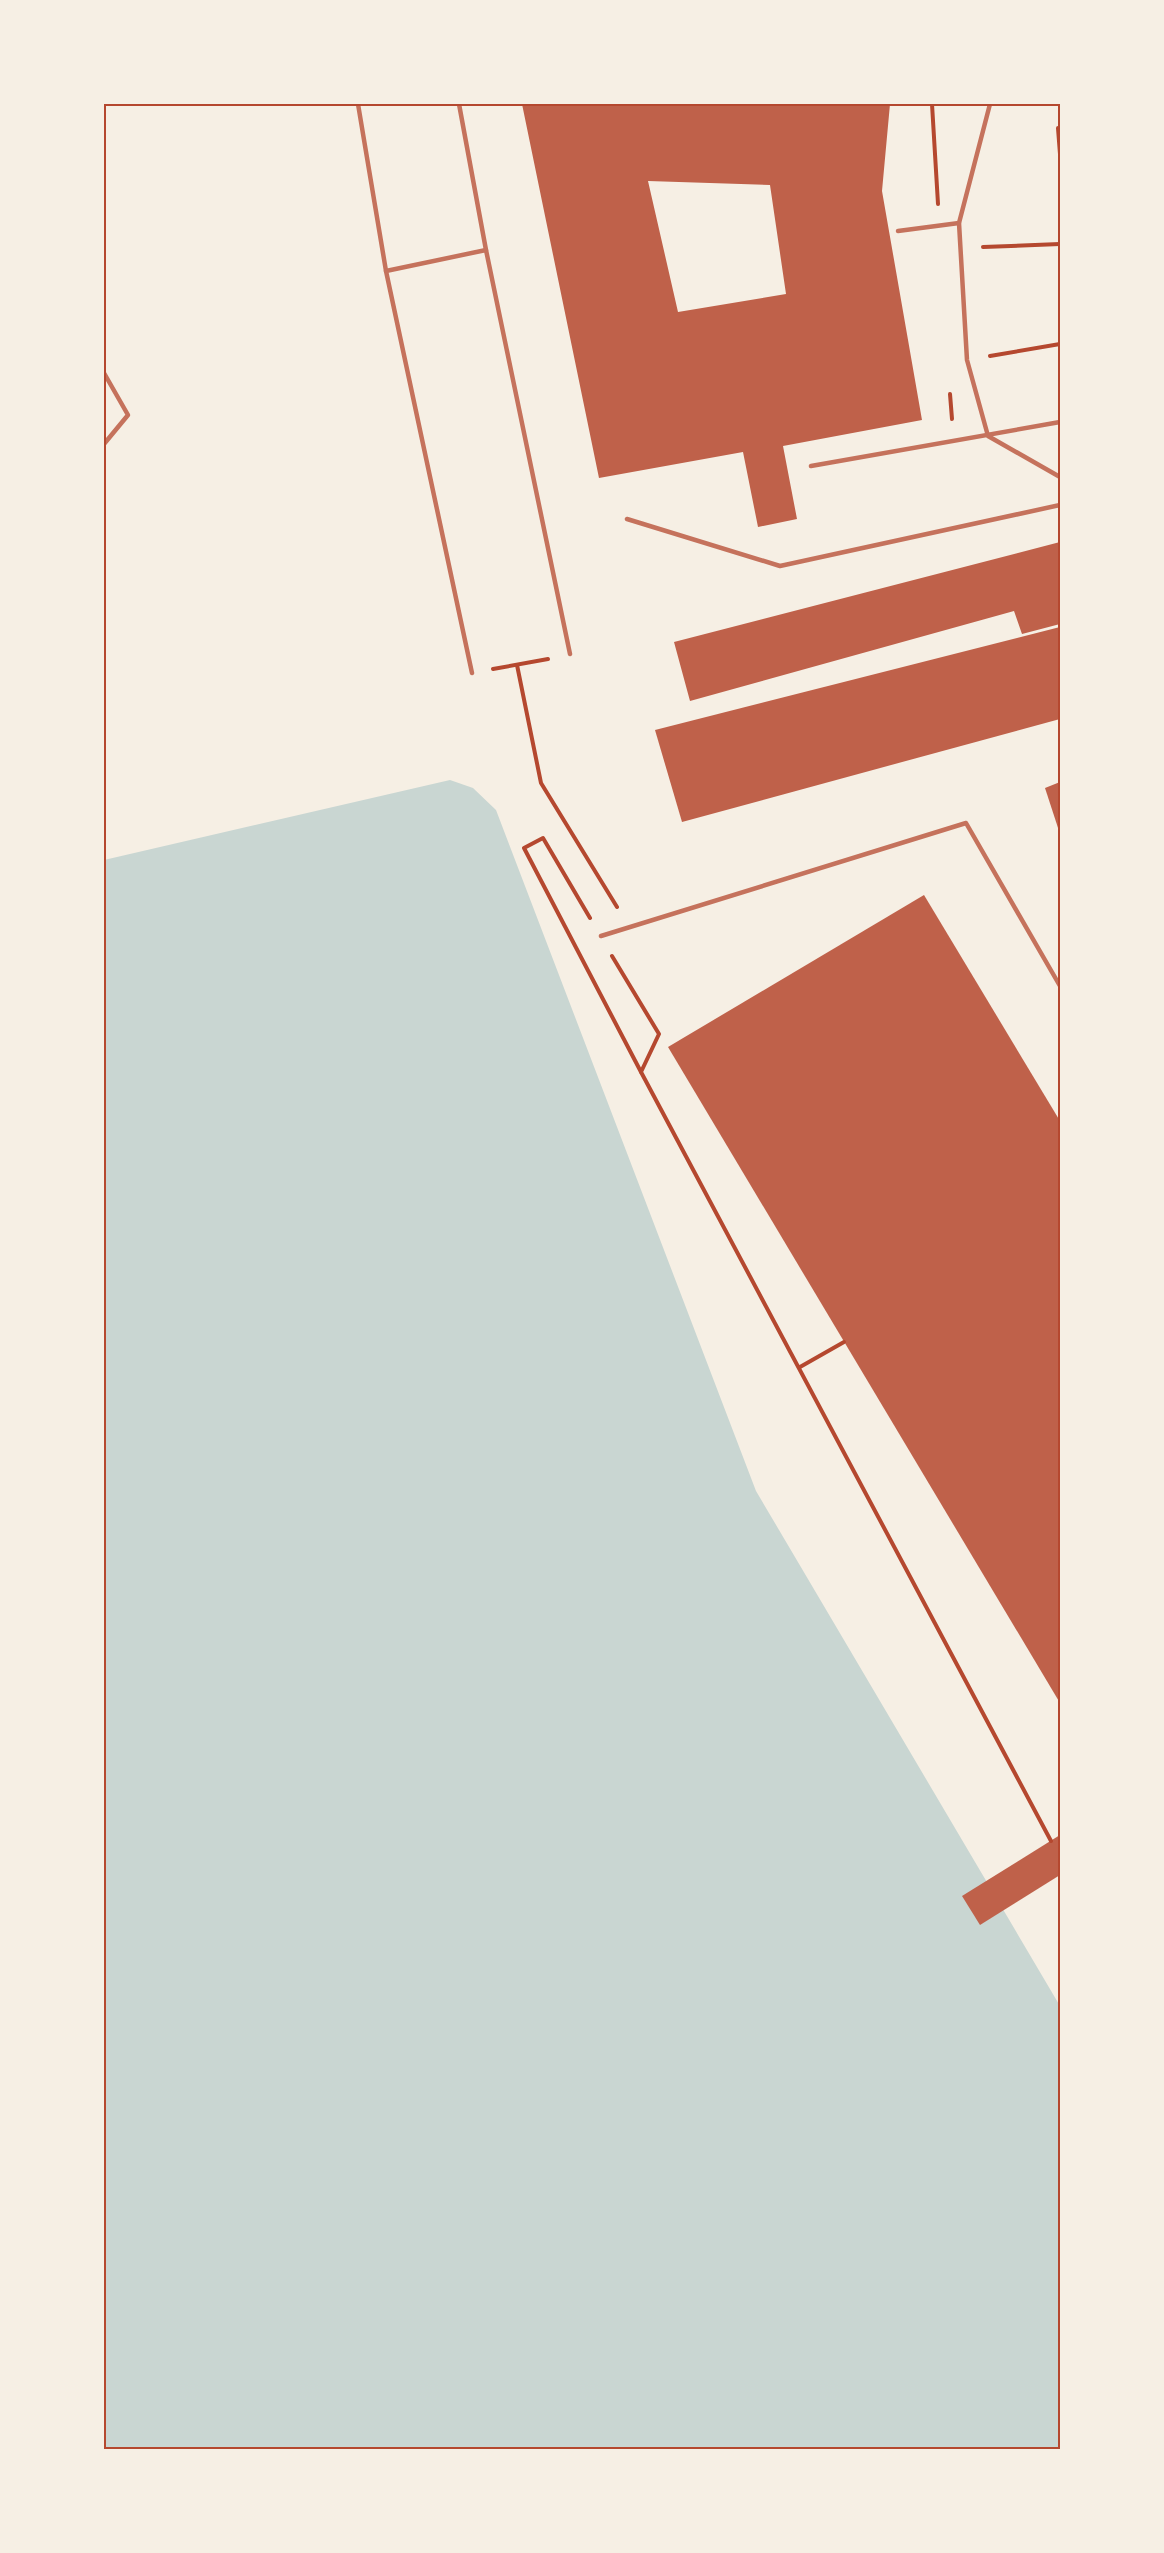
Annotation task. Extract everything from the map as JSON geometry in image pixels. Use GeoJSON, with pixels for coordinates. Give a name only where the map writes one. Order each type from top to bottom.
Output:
{"type":"FeatureCollection","features":[{"type":"Feature","properties":{"kind":"lane"},"geometry":{"type":"LineString","coordinates":[[358,104],[386,272],[472,673]]}},
{"type":"Feature","properties":{"kind":"lane"},"geometry":{"type":"LineString","coordinates":[[459,104],[486,250],[570,654]]}},
{"type":"Feature","properties":{"kind":"lane"},"geometry":{"type":"LineString","coordinates":[[990,104],[959,224],[967,360],[988,436],[1060,477]]}},
{"type":"Feature","properties":{"kind":"lane"},"geometry":{"type":"LineString","coordinates":[[898,231],[959,224]]}},
{"type":"Feature","properties":{"kind":"lane"},"geometry":{"type":"LineString","coordinates":[[386,272],[486,250]]}},
{"type":"Feature","properties":{"kind":"lane"},"geometry":{"type":"LineString","coordinates":[[104,373],[128,415],[104,444]]}},
{"type":"Feature","properties":{"kind":"lane"},"geometry":{"type":"LineString","coordinates":[[811,466],[1060,422]]}},
{"type":"Feature","properties":{"kind":"lane"},"geometry":{"type":"LineString","coordinates":[[627,519],[780,566],[1060,505]]}},
{"type":"Feature","properties":{"kind":"lane"},"geometry":{"type":"LineString","coordinates":[[601,936],[966,823],[1060,986]]}},
{"type":"Feature","properties":{"kind":"path"},"geometry":{"type":"LineString","coordinates":[[1060,128],[1058,128],[1060,154]]}},
{"type":"Feature","properties":{"kind":"path"},"geometry":{"type":"LineString","coordinates":[[976,248],[1060,244]]}},
{"type":"Feature","properties":{"kind":"path"},"geometry":{"type":"LineString","coordinates":[[983,357],[1060,344]]}},
{"type":"Feature","properties":{"kind":"path"},"geometry":{"type":"LineString","coordinates":[[472,673],[570,654]]}},
{"type":"Feature","properties":{"kind":"path"},"geometry":{"type":"LineString","coordinates":[[517,665],[541,783],[630,928]]}},
{"type":"Feature","properties":{"kind":"path"},"geometry":{"type":"LineString","coordinates":[[641,1072],[659,1034],[543,838],[524,848],[641,1072],[1051,1841]]}},
{"type":"Feature","properties":{"kind":"path"},"geometry":{"type":"LineString","coordinates":[[800,1367],[844,1342]]}},
{"type":"Feature","properties":{"kind":"shaded area"},"geometry":{"type":"Polygon","coordinates":[[[450,780],[473,788],[496,810],[756,1491],[1060,2006],[1060,2449],[104,2449],[104,860],[450,780]]]}},
{"type":"Feature","properties":{"kind":"building"},"geometry":{"type":"Polygon","coordinates":[[[522,104],[890,104],[882,191],[922,420],[783,446],[797,519],[758,527],[743,452],[599,478],[522,104]],[[648,181],[678,312],[786,294],[770,185],[648,181]]]}},
{"type":"Feature","properties":{"kind":"building"},"geometry":{"type":"Polygon","coordinates":[[[1060,542],[1060,624],[1022,634],[1014,611],[690,701],[674,642],[1060,542]]]}},
{"type":"Feature","properties":{"kind":"building"},"geometry":{"type":"Polygon","coordinates":[[[1060,627],[1060,719],[682,822],[655,730],[1060,627]]]}},
{"type":"Feature","properties":{"kind":"building"},"geometry":{"type":"Polygon","coordinates":[[[1060,782],[1060,834],[1045,788],[1060,782]]]}},
{"type":"Feature","properties":{"kind":"building"},"geometry":{"type":"Polygon","coordinates":[[[924,895],[1060,1121],[1060,1703],[668,1047],[924,895]]]}},
{"type":"Feature","properties":{"kind":"building"},"geometry":{"type":"Polygon","coordinates":[[[1060,1835],[1060,1875],[980,1925],[962,1896],[1060,1835]]]}}]}
